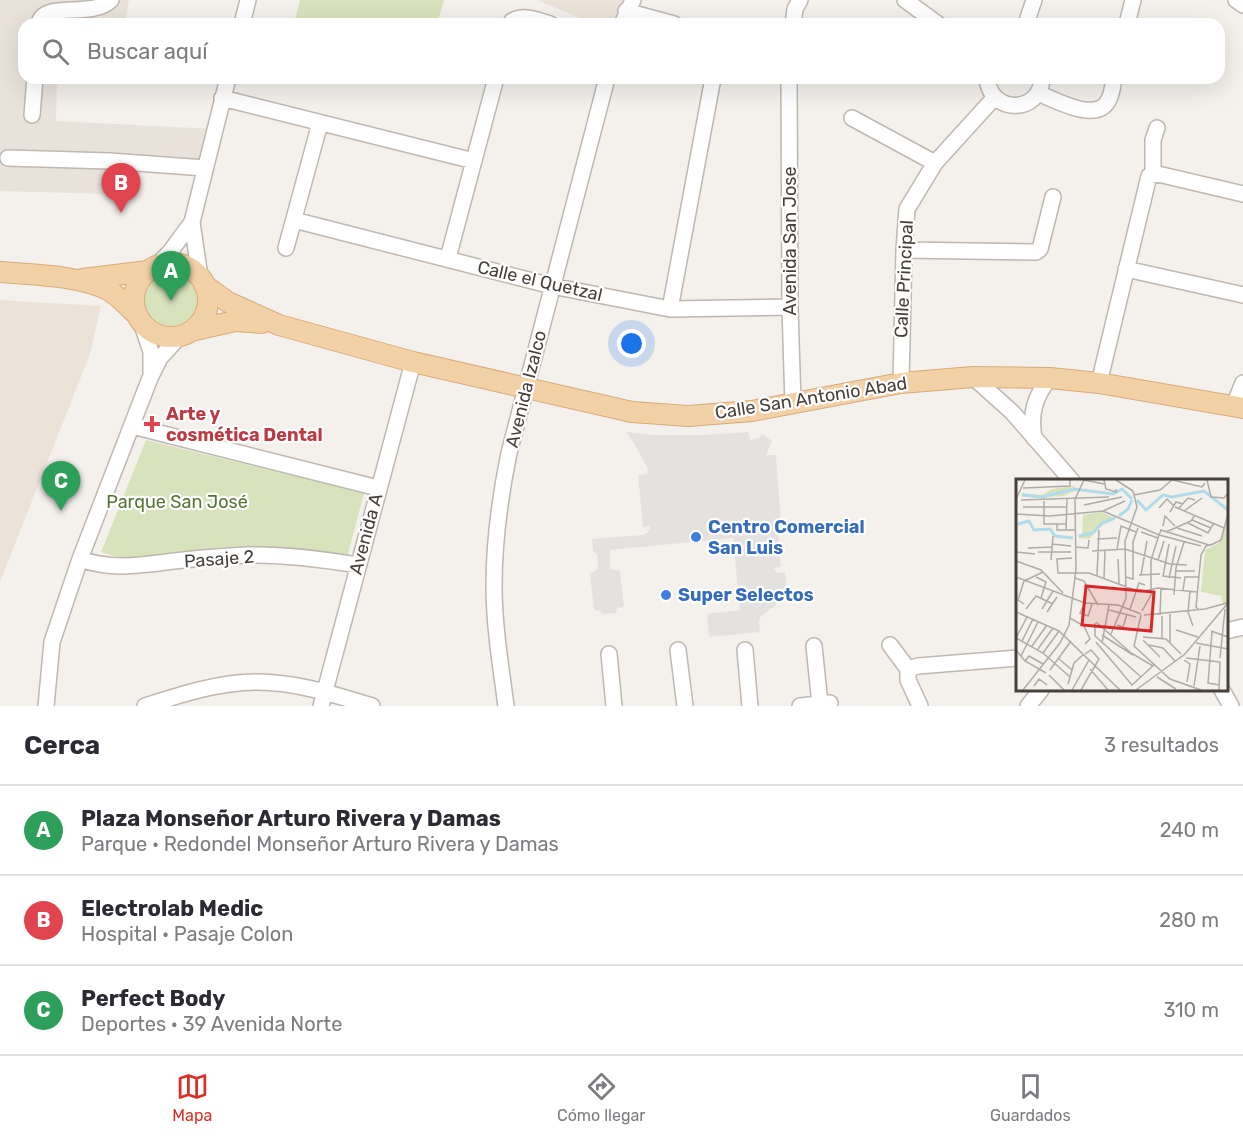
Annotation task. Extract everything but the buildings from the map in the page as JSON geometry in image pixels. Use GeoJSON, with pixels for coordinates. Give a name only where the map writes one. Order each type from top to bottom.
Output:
{"type":"FeatureCollection","features":[{"type":"Feature","properties":{"kind":"main road"},"geometry":{"type":"LineString","coordinates":[[0,272],[71,279],[116,276],[178,264],[190,268],[202,281],[208,297],[207,309],[200,323],[185,334],[168,337],[157,334],[108,291],[71,279]]}},
{"type":"Feature","properties":{"kind":"main road"},"geometry":{"type":"LineString","coordinates":[[139,319],[134,304],[135,290],[142,277],[152,268]]}},
{"type":"Feature","properties":{"kind":"main road","name":"Calle San Antonio Abad"},"geometry":{"type":"LineString","coordinates":[[202,281],[228,302],[279,325],[413,362],[632,412],[663,415],[711,415],[793,404],[901,383],[973,377],[1050,378],[1099,383],[1239,407]]}},
{"type":"Feature","properties":{"kind":"main road","name":"Calle San Antonio Abad"},"geometry":{"type":"LineString","coordinates":[[185,334],[235,321],[279,325]]}},
{"type":"Feature","properties":{"kind":"street"},"geometry":{"type":"LineString","coordinates":[[40,18],[42,11],[51,4],[102,5],[111,0]]}},
{"type":"Feature","properties":{"kind":"street"},"geometry":{"type":"LineString","coordinates":[[244,18],[248,0]]}},
{"type":"Feature","properties":{"kind":"street"},"geometry":{"type":"LineString","coordinates":[[794,18],[800,0]]}},
{"type":"Feature","properties":{"kind":"street"},"geometry":{"type":"LineString","coordinates":[[1028,18],[1034,0]]}},
{"type":"Feature","properties":{"kind":"street"},"geometry":{"type":"LineString","coordinates":[[1128,18],[1133,0]]}},
{"type":"Feature","properties":{"kind":"street"},"geometry":{"type":"LineString","coordinates":[[1236,0],[1243,5]]}},
{"type":"Feature","properties":{"kind":"street"},"geometry":{"type":"LineString","coordinates":[[914,3],[931,18]]}},
{"type":"Feature","properties":{"kind":"street"},"geometry":{"type":"LineString","coordinates":[[627,12],[650,18]]}},
{"type":"Feature","properties":{"kind":"street"},"geometry":{"type":"LineString","coordinates":[[32,115],[35,84]]}},
{"type":"Feature","properties":{"kind":"street"},"geometry":{"type":"LineString","coordinates":[[152,268],[170,252],[192,222],[226,84]]}},
{"type":"Feature","properties":{"kind":"street"},"geometry":{"type":"LineString","coordinates":[[448,258],[494,84]]}},
{"type":"Feature","properties":{"kind":"street","name":"Avenida Izalco"},"geometry":{"type":"LineString","coordinates":[[506,706],[494,588],[499,501],[525,388],[605,84]]}},
{"type":"Feature","properties":{"kind":"street"},"geometry":{"type":"LineString","coordinates":[[670,309],[712,84]]}},
{"type":"Feature","properties":{"kind":"street","name":"Avenida San Jose"},"geometry":{"type":"LineString","coordinates":[[789,84],[793,404]]}},
{"type":"Feature","properties":{"kind":"street"},"geometry":{"type":"LineString","coordinates":[[988,84],[994,97],[1000,102],[1013,106],[1026,103],[1038,93],[1040,84]]}},
{"type":"Feature","properties":{"kind":"street"},"geometry":{"type":"LineString","coordinates":[[1038,93],[1084,111],[1095,111],[1108,102],[1112,84]]}},
{"type":"Feature","properties":{"kind":"street","name":"Calle Principal"},"geometry":{"type":"LineString","coordinates":[[901,383],[907,209],[935,164],[994,97]]}},
{"type":"Feature","properties":{"kind":"street"},"geometry":{"type":"LineString","coordinates":[[222,98],[474,161]]}},
{"type":"Feature","properties":{"kind":"street"},"geometry":{"type":"LineString","coordinates":[[852,118],[935,164]]}},
{"type":"Feature","properties":{"kind":"street"},"geometry":{"type":"LineString","coordinates":[[286,248],[320,123]]}},
{"type":"Feature","properties":{"kind":"street"},"geometry":{"type":"LineString","coordinates":[[1099,383],[1151,175],[1153,140],[1158,128]]}},
{"type":"Feature","properties":{"kind":"street"},"geometry":{"type":"LineString","coordinates":[[8,158],[110,161],[205,168]]}},
{"type":"Feature","properties":{"kind":"street"},"geometry":{"type":"LineString","coordinates":[[1151,175],[1243,194]]}},
{"type":"Feature","properties":{"kind":"street"},"geometry":{"type":"LineString","coordinates":[[904,250],[1036,252],[1040,249],[1053,197]]}},
{"type":"Feature","properties":{"kind":"street","name":"Calle el Quetzal"},"geometry":{"type":"LineString","coordinates":[[294,220],[552,286],[670,309],[790,307]]}},
{"type":"Feature","properties":{"kind":"street"},"geometry":{"type":"LineString","coordinates":[[192,222],[202,281]]}},
{"type":"Feature","properties":{"kind":"street"},"geometry":{"type":"LineString","coordinates":[[1126,268],[1243,296]]}},
{"type":"Feature","properties":{"kind":"street"},"geometry":{"type":"LineString","coordinates":[[139,319],[151,352],[150,378]]}},
{"type":"Feature","properties":{"kind":"street"},"geometry":{"type":"LineString","coordinates":[[46,706],[52,642],[80,560],[150,378],[160,358],[185,334]]}},
{"type":"Feature","properties":{"kind":"street","name":"Avenida A"},"geometry":{"type":"LineString","coordinates":[[322,699],[413,362]]}},
{"type":"Feature","properties":{"kind":"street"},"geometry":{"type":"LineString","coordinates":[[973,377],[996,396],[1070,479]]}},
{"type":"Feature","properties":{"kind":"street"},"geometry":{"type":"LineString","coordinates":[[1034,438],[1032,425],[1034,406],[1042,388],[1050,378]]}},
{"type":"Feature","properties":{"kind":"street"},"geometry":{"type":"LineString","coordinates":[[1239,407],[1243,383]]}},
{"type":"Feature","properties":{"kind":"street"},"geometry":{"type":"LineString","coordinates":[[132,426],[378,488]]}},
{"type":"Feature","properties":{"kind":"street","name":"Pasaje 2"},"geometry":{"type":"LineString","coordinates":[[80,560],[93,564],[124,566],[251,555],[304,557],[358,565]]}},
{"type":"Feature","properties":{"kind":"street"},"geometry":{"type":"LineString","coordinates":[[1228,631],[1243,627]]}},
{"type":"Feature","properties":{"kind":"street"},"geometry":{"type":"LineString","coordinates":[[890,645],[908,669],[908,680],[920,706]]}},
{"type":"Feature","properties":{"kind":"street"},"geometry":{"type":"LineString","coordinates":[[800,706],[827,705],[814,646]]}},
{"type":"Feature","properties":{"kind":"street"},"geometry":{"type":"LineString","coordinates":[[678,650],[685,706]]}},
{"type":"Feature","properties":{"kind":"street"},"geometry":{"type":"LineString","coordinates":[[745,650],[750,706]]}},
{"type":"Feature","properties":{"kind":"street"},"geometry":{"type":"LineString","coordinates":[[609,654],[614,706]]}},
{"type":"Feature","properties":{"kind":"street"},"geometry":{"type":"LineString","coordinates":[[908,669],[918,666],[1016,658]]}},
{"type":"Feature","properties":{"kind":"street"},"geometry":{"type":"LineString","coordinates":[[145,706],[204,688],[260,682],[322,699],[372,706]]}},
{"type":"Feature","properties":{"kind":"street"},"geometry":{"type":"LineString","coordinates":[[1028,706],[1040,691]]}},
{"type":"Feature","properties":{"kind":"street"},"geometry":{"type":"LineString","coordinates":[[1223,691],[1231,706]]}},
{"type":"Feature","properties":{"kind":"shaded area"},"geometry":{"type":"Polygon","coordinates":[[[0,0],[129,0],[126,18],[18,18],[18,84],[57,84],[56,121],[215,129],[205,168],[110,162],[107,194],[0,191],[0,0]]]}},
{"type":"Feature","properties":{"kind":"shaded area"},"geometry":{"type":"Polygon","coordinates":[[[537,0],[623,0],[614,18],[580,18],[537,0]]]}},
{"type":"Feature","properties":{"kind":"shaded area"},"geometry":{"type":"Polygon","coordinates":[[[0,300],[101,306],[90,354],[0,582],[0,300]]]}},
{"type":"Feature","properties":{"kind":"shaded area","name":"Centro Comercial San Luis"},"geometry":{"type":"Polygon","coordinates":[[[626,432],[654,435],[702,435],[748,432],[750,440],[759,438],[762,434],[772,441],[766,455],[776,455],[781,522],[777,523],[781,567],[774,568],[777,573],[785,572],[787,588],[777,591],[776,605],[761,616],[760,632],[709,637],[707,614],[740,610],[733,538],[610,550],[610,569],[620,571],[624,607],[617,608],[616,613],[602,614],[594,610],[590,573],[596,571],[598,567],[592,539],[643,535],[650,529],[649,526],[643,527],[638,475],[647,474],[648,469],[626,432]]]}},
{"type":"Feature","properties":{"kind":"green space"},"geometry":{"type":"Polygon","coordinates":[[[300,0],[444,0],[439,18],[296,18],[300,0]]]}},
{"type":"Feature","properties":{"kind":"green space"},"geometry":{"type":"Polygon","coordinates":[[[165,270],[177,270],[188,275],[196,283],[201,300],[199,312],[188,325],[177,330],[165,330],[154,325],[146,317],[141,306],[141,294],[146,283],[154,275],[165,270]]]}},
{"type":"Feature","properties":{"kind":"green space","name":"Parque San José"},"geometry":{"type":"Polygon","coordinates":[[[146,440],[364,493],[347,558],[127,560],[101,552],[146,440]]]}},
{"type":"Feature","properties":{"kind":"place","name":"Electrolab Medic"},"geometry":{"type":"Point","coordinates":[121,213]}},
{"type":"Feature","properties":{"kind":"place","name":"Plaza Monseñor Arturo Rivera y Damas"},"geometry":{"type":"Point","coordinates":[171,301]}},
{"type":"Feature","properties":{"kind":"place","name":"Arte y cosmética Dental"},"geometry":{"type":"Point","coordinates":[152,424]}},
{"type":"Feature","properties":{"kind":"place","name":"Perfect Body"},"geometry":{"type":"Point","coordinates":[61,511]}},
{"type":"Feature","properties":{"kind":"place","name":"Centro Comercial San Luis"},"geometry":{"type":"Point","coordinates":[696,537]}},
{"type":"Feature","properties":{"kind":"place","name":"Super Selectos"},"geometry":{"type":"Point","coordinates":[666,595]}}]}
